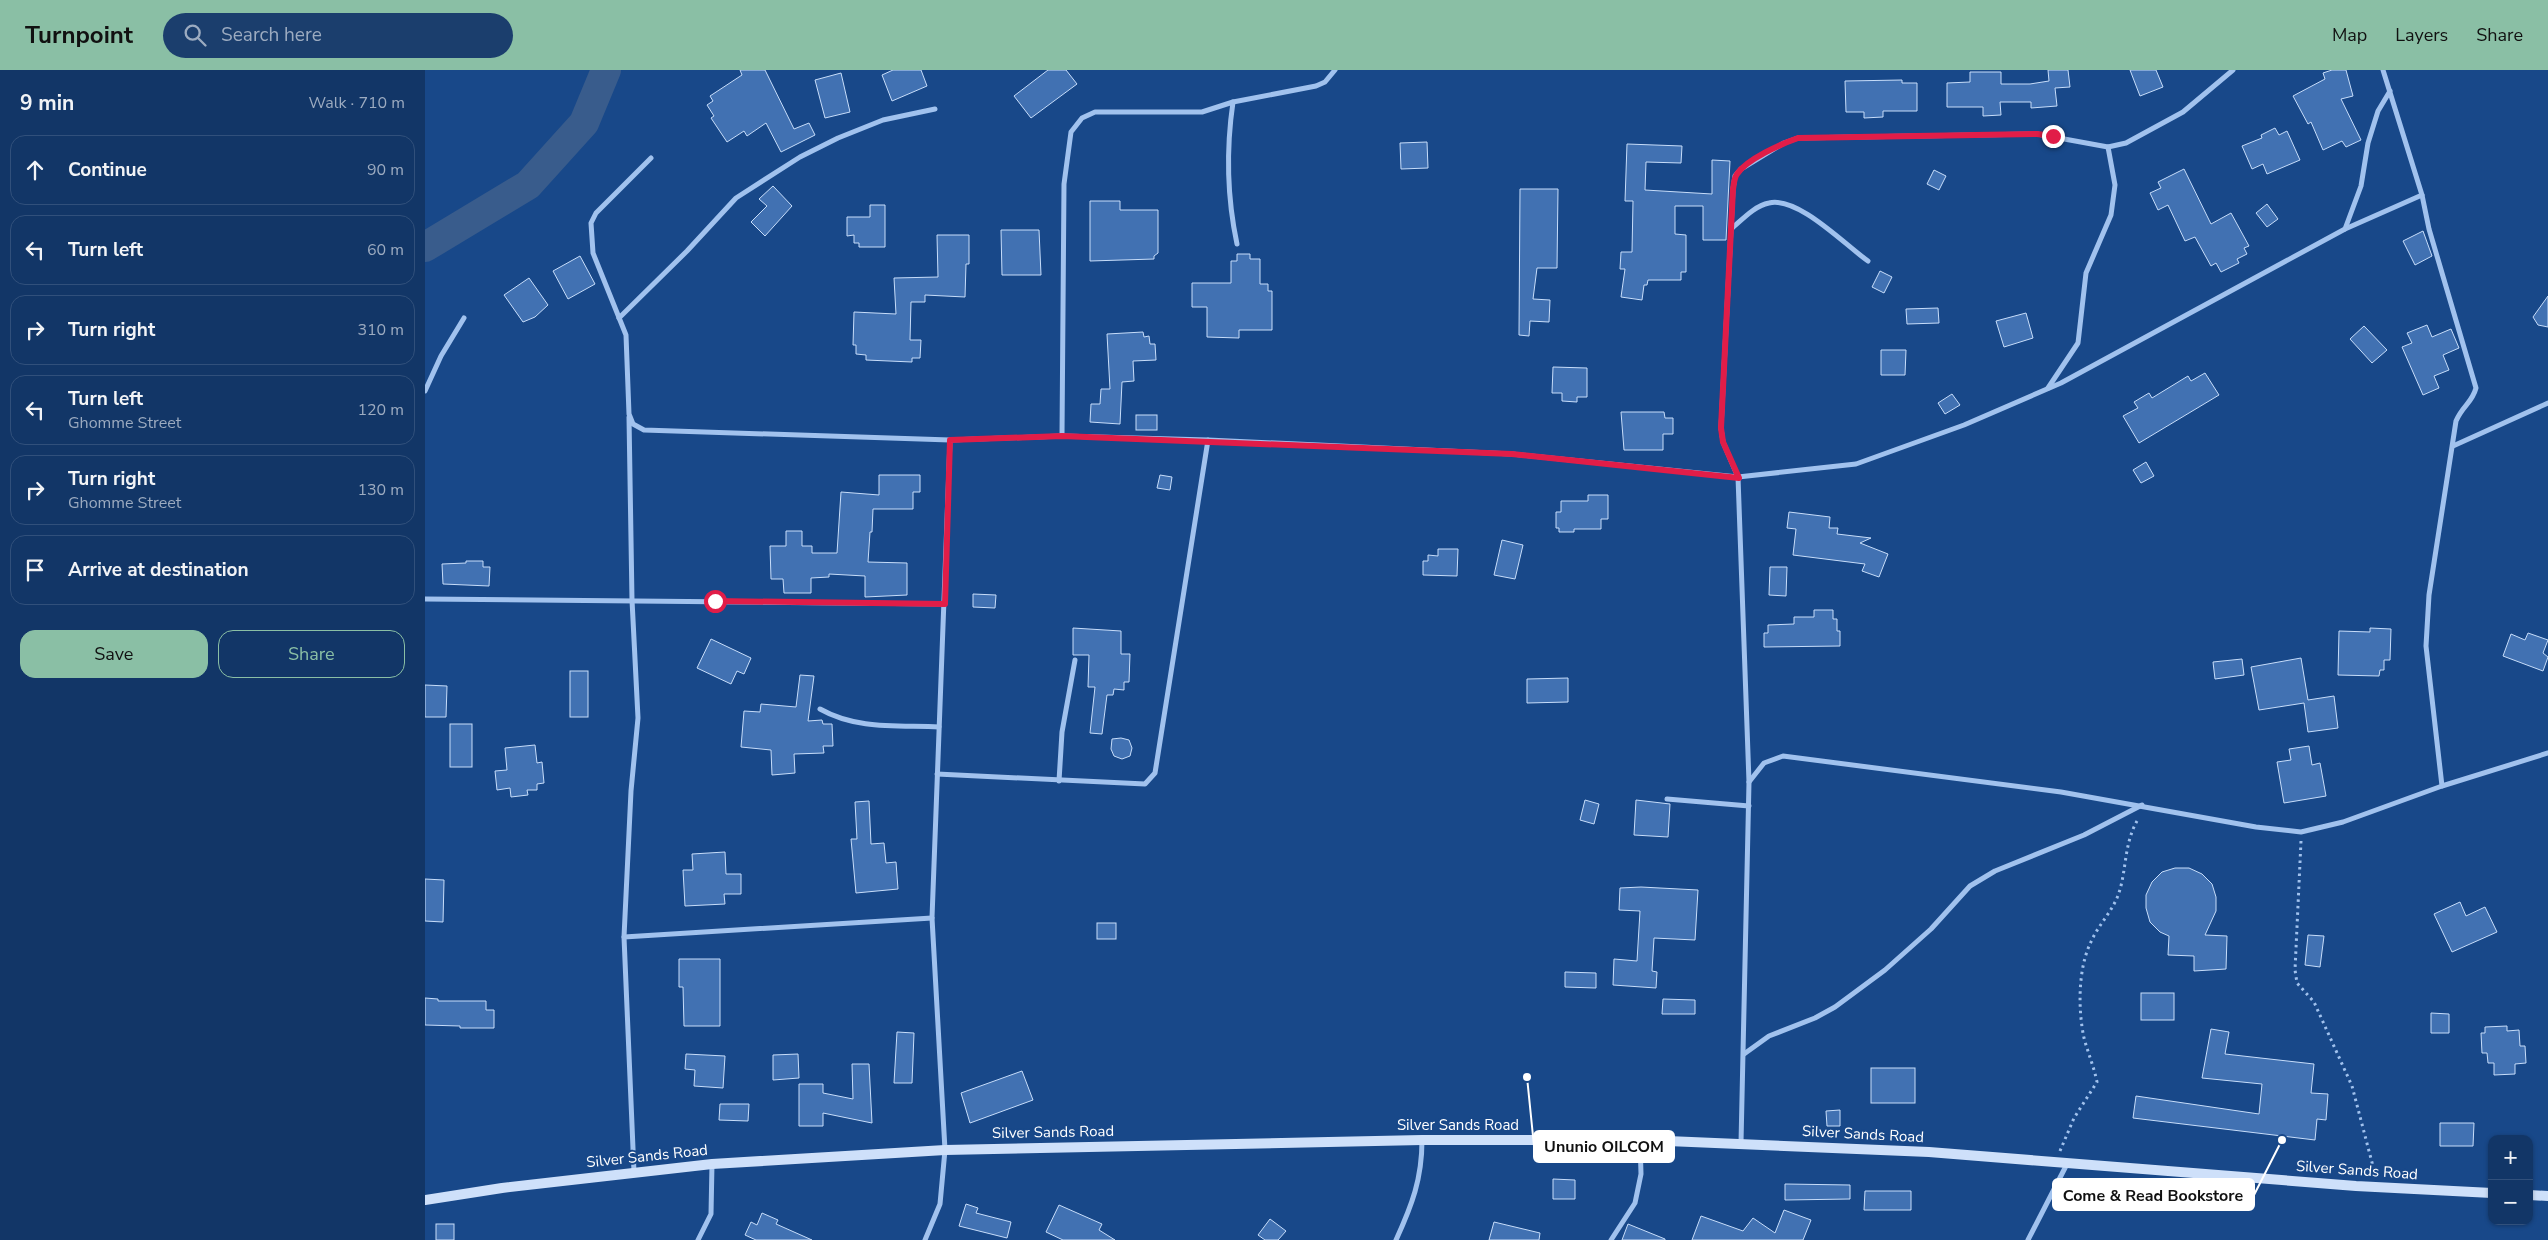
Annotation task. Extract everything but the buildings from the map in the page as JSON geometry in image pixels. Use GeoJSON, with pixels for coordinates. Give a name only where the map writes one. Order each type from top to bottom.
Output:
{"type":"FeatureCollection","features":[{"type":"Feature","properties":{"kind":"street"},"geometry":{"type":"LineString","coordinates":[[1062,436],[1064,184],[1071,132],[1082,118],[1095,112],[1202,112],[1233,102],[1316,86],[1325,82],[1335,70]]}},
{"type":"Feature","properties":{"kind":"street"},"geometry":{"type":"LineString","coordinates":[[1741,1143],[1749,782],[1739,478],[1723,442],[1721,428],[1735,176],[1750,162],[1798,138],[2037,134],[2108,147],[2126,143],[2164,124],[2201,99],[2233,70]]}},
{"type":"Feature","properties":{"kind":"street"},"geometry":{"type":"LineString","coordinates":[[2383,70],[2422,195],[2429,229],[2476,388],[2473,398],[2462,407],[2456,421],[2429,595],[2426,646],[2442,786]]}},
{"type":"Feature","properties":{"kind":"street"},"geometry":{"type":"LineString","coordinates":[[2345,229],[2361,186],[2368,143],[2378,111],[2390,91]]}},
{"type":"Feature","properties":{"kind":"street"},"geometry":{"type":"LineString","coordinates":[[1233,102],[1229,140],[1229,197],[1237,244]]}},
{"type":"Feature","properties":{"kind":"street"},"geometry":{"type":"LineString","coordinates":[[619,318],[687,251],[736,198],[799,157],[838,138],[883,120],[935,109]]}},
{"type":"Feature","properties":{"kind":"street"},"geometry":{"type":"LineString","coordinates":[[2048,388],[2078,343],[2086,273],[2111,216],[2115,185],[2108,147]]}},
{"type":"Feature","properties":{"kind":"street"},"geometry":{"type":"LineString","coordinates":[[634,1173],[624,937],[631,791],[638,718],[631,600],[629,414],[626,335],[593,253],[591,223],[596,213],[651,158]]}},
{"type":"Feature","properties":{"kind":"street"},"geometry":{"type":"LineString","coordinates":[[629,414],[633,424],[644,430],[950,440],[1062,436],[1208,440],[1512,454],[1739,478],[1856,464],[1964,425],[2048,388],[2249,283],[2345,229],[2422,195]]}},
{"type":"Feature","properties":{"kind":"street"},"geometry":{"type":"LineString","coordinates":[[1731,229],[1759,206],[1776,202],[1789,204],[1868,261]]}},
{"type":"Feature","properties":{"kind":"street"},"geometry":{"type":"LineString","coordinates":[[425,391],[441,356],[464,318]]}},
{"type":"Feature","properties":{"kind":"street"},"geometry":{"type":"LineString","coordinates":[[2453,446],[2548,403]]}},
{"type":"Feature","properties":{"kind":"street"},"geometry":{"type":"LineString","coordinates":[[925,1240],[939,1204],[945,1150],[932,918],[950,440]]}},
{"type":"Feature","properties":{"kind":"street"},"geometry":{"type":"LineString","coordinates":[[937,774],[1145,784],[1155,773],[1208,440]]}},
{"type":"Feature","properties":{"kind":"street"},"geometry":{"type":"LineString","coordinates":[[425,599],[945,604]]}},
{"type":"Feature","properties":{"kind":"street"},"geometry":{"type":"LineString","coordinates":[[1059,781],[1062,732],[1075,660]]}},
{"type":"Feature","properties":{"kind":"street"},"geometry":{"type":"LineString","coordinates":[[820,709],[841,719],[861,724],[939,727]]}},
{"type":"Feature","properties":{"kind":"street"},"geometry":{"type":"LineString","coordinates":[[1749,782],[1764,763],[1783,756],[1941,774],[2146,806],[2264,829],[2301,832],[2343,822],[2442,786],[2548,753]]}},
{"type":"Feature","properties":{"kind":"street"},"geometry":{"type":"LineString","coordinates":[[1667,799],[1749,806]]}},
{"type":"Feature","properties":{"kind":"street"},"geometry":{"type":"LineString","coordinates":[[1744,1054],[1769,1036],[1815,1018],[1835,1007],[1885,970],[1931,929],[1970,886],[1995,871],[2084,835],[2146,806]]}},
{"type":"Feature","properties":{"kind":"street"},"geometry":{"type":"LineString","coordinates":[[624,937],[932,918]]}},
{"type":"Feature","properties":{"kind":"street"},"geometry":{"type":"LineString","coordinates":[[1397,1240],[1408,1215],[1422,1168],[1422,1140]]}},
{"type":"Feature","properties":{"kind":"street","name":"Silver Sands Road"},"geometry":{"type":"LineString","coordinates":[[425,1200],[502,1188],[712,1164],[945,1150],[1422,1140],[1640,1140],[1929,1152],[2379,1187],[2488,1193]]}},
{"type":"Feature","properties":{"kind":"street"},"geometry":{"type":"LineString","coordinates":[[1611,1240],[1635,1204],[1641,1174],[1640,1140]]}},
{"type":"Feature","properties":{"kind":"street"},"geometry":{"type":"LineString","coordinates":[[698,1240],[711,1214],[712,1164]]}},
{"type":"Feature","properties":{"kind":"street"},"geometry":{"type":"LineString","coordinates":[[2028,1240],[2067,1164]]}},
{"type":"Feature","properties":{"kind":"street"},"geometry":{"type":"LineString","coordinates":[[2533,1195],[2548,1196]]}},
{"type":"Feature","properties":{"kind":"path"},"geometry":{"type":"LineString","coordinates":[[2055,1163],[2074,1118],[2097,1082],[2084,1038],[2082,1018],[2081,990],[2085,958],[2094,935],[2117,898],[2130,836],[2146,806]]}},
{"type":"Feature","properties":{"kind":"path"},"geometry":{"type":"LineString","coordinates":[[2301,832],[2295,970],[2297,983],[2314,1002],[2352,1086],[2379,1187]]}},
{"type":"Feature","properties":{"kind":"waterway"},"geometry":{"type":"LineString","coordinates":[[425,247],[528,185],[584,123],[606,70]]}},
{"type":"Feature","properties":{"kind":"place","name":"Ununio OILCOM"},"geometry":{"type":"Point","coordinates":[1527,1077]}},
{"type":"Feature","properties":{"kind":"place","name":"Come & Read Bookstore"},"geometry":{"type":"Point","coordinates":[2282,1140]}},
{"type":"Feature","properties":{"kind":"route"},"geometry":{"type":"LineString","coordinates":[[715,601],[945,604],[950,440],[1062,436],[1208,440],[1512,454],[1739,478],[1723,442],[1721,428],[1733,189],[1735,176],[1741,169],[1784,143],[1798,138],[2037,134],[2053,136]]}}]}
